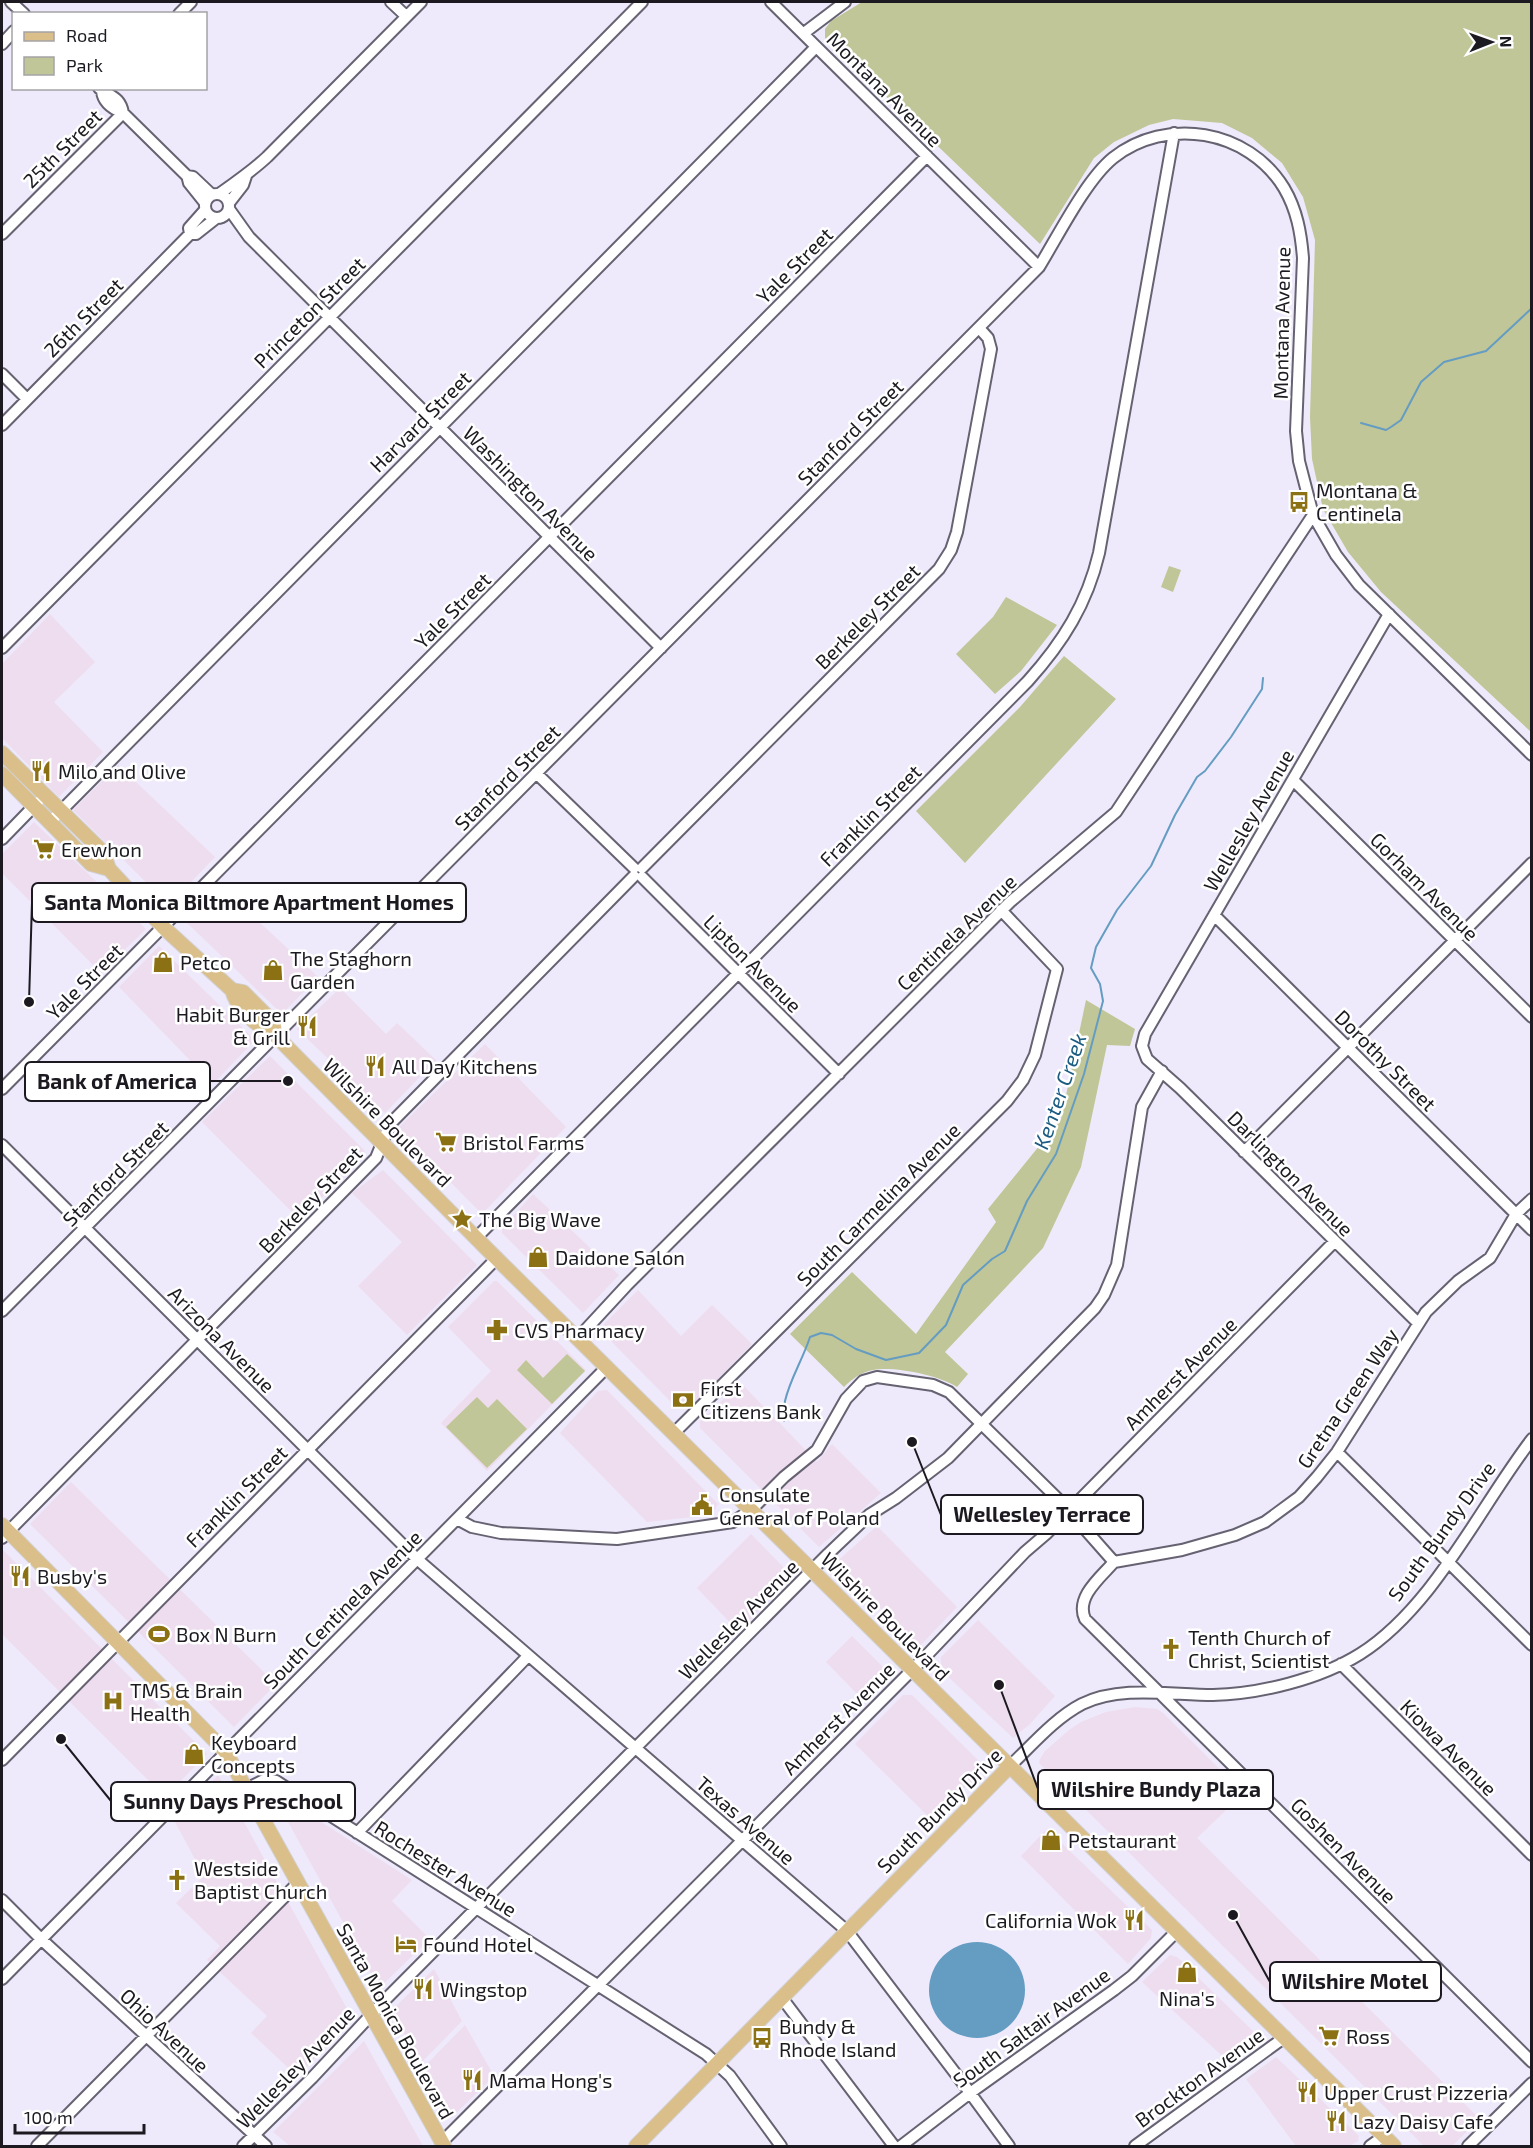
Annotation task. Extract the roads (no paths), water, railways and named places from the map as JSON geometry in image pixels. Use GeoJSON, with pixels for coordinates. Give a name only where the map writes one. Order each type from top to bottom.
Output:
{"type":"FeatureCollection","features":[{"type":"Feature","properties":{"kind":"main road","name":"Wilshire Boulevard"},"geometry":{"type":"LineString","coordinates":[[2,753],[103,852],[109,869],[163,927],[232,990],[235,1001],[265,1031],[276,1036],[476,1238],[1394,2146]]}},
{"type":"Feature","properties":{"kind":"main road","name":"Wilshire Boulevard"},"geometry":{"type":"LineString","coordinates":[[2,774],[91,864],[109,869]]}},
{"type":"Feature","properties":{"kind":"main road","name":"Santa Monica Boulevard"},"geometry":{"type":"LineString","coordinates":[[4,1532],[117,1641],[225,1751],[442,2145]]}},
{"type":"Feature","properties":{"kind":"main road","name":"South Bundy Drive"},"geometry":{"type":"LineString","coordinates":[[636,2146],[1010,1766]]}},
{"type":"Feature","properties":{"kind":"street"},"geometry":{"type":"LineString","coordinates":[[391,2],[406,16]]}},
{"type":"Feature","properties":{"kind":"street","name":"26th Street"},"geometry":{"type":"LineString","coordinates":[[190,234],[189,228],[210,200],[238,179],[246,176],[421,2]]}},
{"type":"Feature","properties":{"kind":"street","name":"Princeton Street"},"geometry":{"type":"LineString","coordinates":[[2,648],[642,2]]}},
{"type":"Feature","properties":{"kind":"street","name":"Montana Avenue"},"geometry":{"type":"LineString","coordinates":[[771,2],[1039,267],[1101,170],[1126,149],[1150,138],[1174,133],[1212,136],[1236,144],[1254,155],[1270,170],[1284,188],[1295,211],[1301,234],[1303,258],[1296,431],[1299,461],[1313,515],[1336,555],[1359,585],[1532,756]]}},
{"type":"Feature","properties":{"kind":"street"},"geometry":{"type":"LineString","coordinates":[[804,33],[846,2]]}},
{"type":"Feature","properties":{"kind":"street","name":"Harvard Street"},"geometry":{"type":"LineString","coordinates":[[50,822],[816,47]]}},
{"type":"Feature","properties":{"kind":"street"},"geometry":{"type":"LineString","coordinates":[[102,90],[103,98],[123,113],[187,176],[193,177],[210,200],[209,216],[218,218],[226,214],[229,206],[224,196],[210,200]]}},
{"type":"Feature","properties":{"kind":"street","name":"25th Street"},"geometry":{"type":"LineString","coordinates":[[2,234],[123,113]]}},
{"type":"Feature","properties":{"kind":"street","name":"Franklin Street"},"geometry":{"type":"LineString","coordinates":[[476,1238],[1028,681],[1065,636],[1094,572],[1174,133]]}},
{"type":"Feature","properties":{"kind":"street","name":"Yale Street"},"geometry":{"type":"LineString","coordinates":[[2,1089],[927,156]]}},
{"type":"Feature","properties":{"kind":"street","name":"26th Street"},"geometry":{"type":"LineString","coordinates":[[229,206],[243,185],[246,176]]}},
{"type":"Feature","properties":{"kind":"street","name":"Washington Avenue"},"geometry":{"type":"LineString","coordinates":[[229,206],[249,237],[661,648]]}},
{"type":"Feature","properties":{"kind":"street","name":"26th Street"},"geometry":{"type":"LineString","coordinates":[[2,424],[190,234],[196,234],[218,218]]}},
{"type":"Feature","properties":{"kind":"street","name":"Washington Avenue"},"geometry":{"type":"LineString","coordinates":[[218,218],[249,237]]}},
{"type":"Feature","properties":{"kind":"street","name":"Stanford Street"},"geometry":{"type":"LineString","coordinates":[[2,1311],[1039,267]]}},
{"type":"Feature","properties":{"kind":"street","name":"Berkeley Street"},"geometry":{"type":"LineString","coordinates":[[4,1532],[376,1158],[390,1124],[939,568],[951,550],[957,532],[991,349],[988,338],[979,328]]}},
{"type":"Feature","properties":{"kind":"street"},"geometry":{"type":"LineString","coordinates":[[2,374],[27,399]]}},
{"type":"Feature","properties":{"kind":"street","name":"Centinela Avenue"},"geometry":{"type":"LineString","coordinates":[[578,1338],[1002,910],[1116,812],[1313,515]]}},
{"type":"Feature","properties":{"kind":"street","name":"Wellesley Avenue"},"geometry":{"type":"LineString","coordinates":[[1142,1046],[1145,1034],[1389,614]]}},
{"type":"Feature","properties":{"kind":"street","name":"Lipton Avenue"},"geometry":{"type":"LineString","coordinates":[[536,773],[839,1074]]}},
{"type":"Feature","properties":{"kind":"street","name":"Gorham Avenue"},"geometry":{"type":"LineString","coordinates":[[1293,780],[1532,1017]]}},
{"type":"Feature","properties":{"kind":"street"},"geometry":{"type":"LineString","coordinates":[[2,839],[45,795]]}},
{"type":"Feature","properties":{"kind":"street"},"geometry":{"type":"LineString","coordinates":[[1244,1152],[1532,863]]}},
{"type":"Feature","properties":{"kind":"street","name":"South Carmelina Avenue"},"geometry":{"type":"LineString","coordinates":[[674,1433],[1007,1101],[1023,1080],[1035,1055],[1057,969],[1002,910]]}},
{"type":"Feature","properties":{"kind":"street","name":"Dorothy Street"},"geometry":{"type":"LineString","coordinates":[[1214,915],[1532,1230]]}},
{"type":"Feature","properties":{"kind":"street","name":"Darlington Avenue"},"geometry":{"type":"LineString","coordinates":[[1142,1046],[1147,1059],[1162,1071],[1418,1323]]}},
{"type":"Feature","properties":{"kind":"street","name":"Wellesley Avenue"},"geometry":{"type":"LineString","coordinates":[[243,2146],[812,1570],[869,1515],[896,1498],[948,1458],[1095,1308],[1111,1282],[1120,1251],[1142,1107],[1162,1071]]}},
{"type":"Feature","properties":{"kind":"street","name":"Arizona Avenue"},"geometry":{"type":"LineString","coordinates":[[2,1145],[417,1559]]}},
{"type":"Feature","properties":{"kind":"street","name":"Gretna Green Way"},"geometry":{"type":"LineString","coordinates":[[1114,1562],[1182,1550],[1235,1535],[1265,1522],[1299,1497],[1336,1452],[1418,1323],[1443,1295],[1490,1258],[1516,1214],[1532,1199]]}},
{"type":"Feature","properties":{"kind":"street","name":"Amherst Avenue"},"geometry":{"type":"LineString","coordinates":[[442,2145],[741,1839],[912,1670],[1334,1242]]}},
{"type":"Feature","properties":{"kind":"street","name":"Franklin Street"},"geometry":{"type":"LineString","coordinates":[[2,1760],[497,1258]]}},
{"type":"Feature","properties":{"kind":"street","name":"South Centinela Avenue"},"geometry":{"type":"LineString","coordinates":[[2,1979],[607,1367]]}},
{"type":"Feature","properties":{"kind":"street"},"geometry":{"type":"LineString","coordinates":[[457,1519],[472,1527],[501,1533],[617,1539],[733,1522],[751,1510],[784,1476],[817,1450],[849,1395],[863,1381],[877,1377],[940,1387],[957,1399],[1068,1510],[1114,1562]]}},
{"type":"Feature","properties":{"kind":"street","name":"South Bundy Drive"},"geometry":{"type":"LineString","coordinates":[[1010,1766],[1054,1724],[1084,1703],[1124,1694],[1213,1695],[1259,1689],[1317,1674],[1341,1664],[1370,1647],[1395,1627],[1448,1562],[1532,1439]]}},
{"type":"Feature","properties":{"kind":"street"},"geometry":{"type":"LineString","coordinates":[[1336,1452],[1532,1645]]}},
{"type":"Feature","properties":{"kind":"street","name":"Texas Avenue"},"geometry":{"type":"LineString","coordinates":[[417,1559],[847,1931],[1008,2146]]}},
{"type":"Feature","properties":{"kind":"street","name":"Goshen Avenue"},"geometry":{"type":"LineString","coordinates":[[1114,1562],[1084,1597],[1081,1608],[1085,1619],[1532,2062]]}},
{"type":"Feature","properties":{"kind":"street"},"geometry":{"type":"LineString","coordinates":[[357,1833],[528,1656]]}},
{"type":"Feature","properties":{"kind":"street","name":"Kiowa Avenue"},"geometry":{"type":"LineString","coordinates":[[1341,1664],[1532,1855]]}},
{"type":"Feature","properties":{"kind":"street","name":"Rochester Avenue"},"geometry":{"type":"LineString","coordinates":[[246,1789],[266,1779],[276,1781],[719,2064],[781,2146]]}},
{"type":"Feature","properties":{"kind":"street"},"geometry":{"type":"LineString","coordinates":[[38,2146],[298,1883]]}},
{"type":"Feature","properties":{"kind":"street","name":"Ohio Avenue"},"geometry":{"type":"LineString","coordinates":[[2,1900],[41,1939],[266,2146]]}},
{"type":"Feature","properties":{"kind":"street","name":"South Saltair Avenue"},"geometry":{"type":"LineString","coordinates":[[901,2146],[1132,1976],[1177,1931]]}},
{"type":"Feature","properties":{"kind":"street"},"geometry":{"type":"LineString","coordinates":[[782,1998],[894,2146]]}},
{"type":"Feature","properties":{"kind":"street","name":"Brockton Avenue"},"geometry":{"type":"LineString","coordinates":[[1135,2146],[1285,2037]]}},
{"type":"Feature","properties":{"kind":"street"},"geometry":{"type":"LineString","coordinates":[[1468,2146],[1532,2083]]}},
{"type":"Feature","properties":{"kind":"street"},"geometry":{"type":"LineString","coordinates":[[1370,2146],[1384,2136]]}},
{"type":"Feature","properties":{"kind":"water"},"geometry":{"type":"Polygon","coordinates":[[[977,1942],[995,1946],[1011,1956],[1021,1972],[1025,1990],[1021,2008],[1011,2024],[995,2034],[977,2038],[959,2034],[943,2024],[933,2008],[929,1990],[933,1972],[943,1956],[959,1946],[977,1942]]]}},
{"type":"Feature","properties":{"kind":"waterway","name":"Kenter Creek"},"geometry":{"type":"LineString","coordinates":[[1361,423],[1386,430],[1391,427],[1401,420],[1421,382],[1444,362],[1486,351],[1532,308]]}},
{"type":"Feature","properties":{"kind":"waterway","name":"Kenter Creek"},"geometry":{"type":"LineString","coordinates":[[784,1421],[787,1393],[810,1337],[821,1333],[832,1335],[856,1349],[886,1360],[919,1353],[946,1325],[963,1285],[992,1259],[1005,1251],[1027,1201],[1056,1154],[1084,1074],[1103,1001],[1100,984],[1091,968],[1096,947],[1117,910],[1151,866],[1175,815],[1197,777],[1205,771],[1231,737],[1262,689],[1263,678]]}},
{"type":"Feature","properties":{"kind":"place","name":"Montana & Centinela"},"geometry":{"type":"Point","coordinates":[1299,502]}},
{"type":"Feature","properties":{"kind":"place","name":"Milo and Olive"},"geometry":{"type":"Point","coordinates":[41,771]}},
{"type":"Feature","properties":{"kind":"place","name":"Erewhon"},"geometry":{"type":"Point","coordinates":[44,849]}},
{"type":"Feature","properties":{"kind":"place","name":"Petco"},"geometry":{"type":"Point","coordinates":[163,962]}},
{"type":"Feature","properties":{"kind":"place","name":"The Staghorn Garden"},"geometry":{"type":"Point","coordinates":[273,970]}},
{"type":"Feature","properties":{"kind":"place","name":"Santa Monica Biltmore Apartment Homes"},"geometry":{"type":"Point","coordinates":[29,1002]}},
{"type":"Feature","properties":{"kind":"place","name":"Habit Burger & Grill"},"geometry":{"type":"Point","coordinates":[307,1026]}},
{"type":"Feature","properties":{"kind":"place","name":"All Day Kitchens"},"geometry":{"type":"Point","coordinates":[375,1066]}},
{"type":"Feature","properties":{"kind":"place","name":"Bank of America"},"geometry":{"type":"Point","coordinates":[288,1081]}},
{"type":"Feature","properties":{"kind":"place","name":"Bristol Farms"},"geometry":{"type":"Point","coordinates":[446,1142]}},
{"type":"Feature","properties":{"kind":"place","name":"The Big Wave"},"geometry":{"type":"Point","coordinates":[462,1219]}},
{"type":"Feature","properties":{"kind":"place","name":"Daidone Salon"},"geometry":{"type":"Point","coordinates":[538,1257]}},
{"type":"Feature","properties":{"kind":"place","name":"CVS Pharmacy"},"geometry":{"type":"Point","coordinates":[497,1330]}},
{"type":"Feature","properties":{"kind":"place","name":"First Citizens Bank"},"geometry":{"type":"Point","coordinates":[683,1400]}},
{"type":"Feature","properties":{"kind":"place","name":"Wellesley Terrace"},"geometry":{"type":"Point","coordinates":[912,1442]}},
{"type":"Feature","properties":{"kind":"place","name":"Consulate General of Poland"},"geometry":{"type":"Point","coordinates":[702,1505]}},
{"type":"Feature","properties":{"kind":"place","name":"Busby's"},"geometry":{"type":"Point","coordinates":[20,1576]}},
{"type":"Feature","properties":{"kind":"place","name":"Box N Burn"},"geometry":{"type":"Point","coordinates":[159,1634]}},
{"type":"Feature","properties":{"kind":"place","name":"Tenth Church of Christ, Scientist"},"geometry":{"type":"Point","coordinates":[1171,1649]}},
{"type":"Feature","properties":{"kind":"place","name":"Wilshire Bundy Plaza"},"geometry":{"type":"Point","coordinates":[999,1685]}},
{"type":"Feature","properties":{"kind":"place","name":"TMS & Brain Health"},"geometry":{"type":"Point","coordinates":[113,1701]}},
{"type":"Feature","properties":{"kind":"place","name":"Sunny Days Preschool"},"geometry":{"type":"Point","coordinates":[61,1739]}},
{"type":"Feature","properties":{"kind":"place","name":"Keyboard Concepts"},"geometry":{"type":"Point","coordinates":[194,1754]}},
{"type":"Feature","properties":{"kind":"place","name":"Petstaurant"},"geometry":{"type":"Point","coordinates":[1051,1840]}},
{"type":"Feature","properties":{"kind":"place","name":"Westside Baptist Church"},"geometry":{"type":"Point","coordinates":[177,1880]}},
{"type":"Feature","properties":{"kind":"place","name":"Wilshire Motel"},"geometry":{"type":"Point","coordinates":[1233,1915]}},
{"type":"Feature","properties":{"kind":"place","name":"California Wok"},"geometry":{"type":"Point","coordinates":[1134,1920]}},
{"type":"Feature","properties":{"kind":"place","name":"Found Hotel"},"geometry":{"type":"Point","coordinates":[406,1944]}},
{"type":"Feature","properties":{"kind":"place","name":"Nina's"},"geometry":{"type":"Point","coordinates":[1187,1972]}},
{"type":"Feature","properties":{"kind":"place","name":"Wingstop"},"geometry":{"type":"Point","coordinates":[423,1989]}},
{"type":"Feature","properties":{"kind":"place","name":"Ross"},"geometry":{"type":"Point","coordinates":[1329,2036]}},
{"type":"Feature","properties":{"kind":"place","name":"Bundy & Rhode Island"},"geometry":{"type":"Point","coordinates":[762,2038]}},
{"type":"Feature","properties":{"kind":"place","name":"Mama Hong's"},"geometry":{"type":"Point","coordinates":[472,2080]}},
{"type":"Feature","properties":{"kind":"place","name":"Upper Crust Pizzeria"},"geometry":{"type":"Point","coordinates":[1307,2092]}},
{"type":"Feature","properties":{"kind":"place","name":"Lazy Daisy Cafe"},"geometry":{"type":"Point","coordinates":[1336,2121]}}]}
